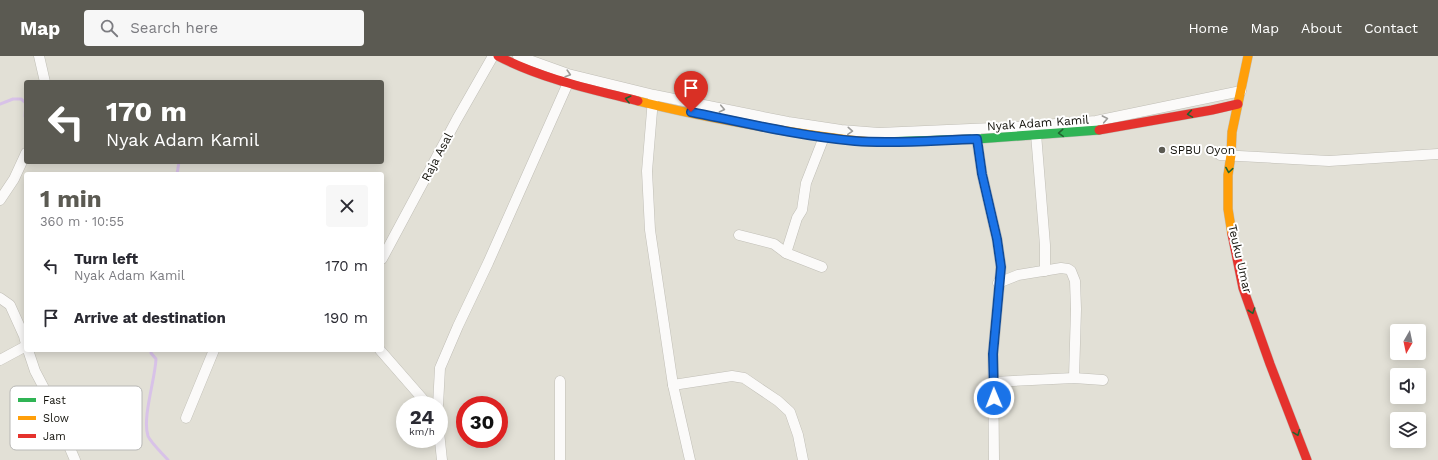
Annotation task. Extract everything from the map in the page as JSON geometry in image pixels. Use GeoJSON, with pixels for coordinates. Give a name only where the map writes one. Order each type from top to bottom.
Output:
{"type":"FeatureCollection","features":[{"type":"Feature","properties":{"kind":"main road","name":"Nyak Adam Kamil"},"geometry":{"type":"LineString","coordinates":[[498,56],[517,66],[542,70],[568,83],[653,100],[744,124],[824,137],[882,142],[977,139],[1098,130],[1238,104]]}},
{"type":"Feature","properties":{"kind":"main road"},"geometry":{"type":"LineString","coordinates":[[1227,132],[1238,104],[1248,56]]}},
{"type":"Feature","properties":{"kind":"main road","name":"Teuku Umar"},"geometry":{"type":"LineString","coordinates":[[1233,81],[1228,107],[1227,132],[1231,155],[1228,175],[1228,209],[1234,248],[1243,288],[1307,460]]}},
{"type":"Feature","properties":{"kind":"street"},"geometry":{"type":"LineString","coordinates":[[39,56],[45,80]]}},
{"type":"Feature","properties":{"kind":"street","name":"Raja Asal"},"geometry":{"type":"LineString","coordinates":[[384,256],[457,119],[493,56]]}},
{"type":"Feature","properties":{"kind":"street"},"geometry":{"type":"LineString","coordinates":[[518,56],[542,70],[568,74],[653,100],[841,130],[879,133],[1096,121],[1241,91]]}},
{"type":"Feature","properties":{"kind":"street"},"geometry":{"type":"LineString","coordinates":[[438,396],[440,368],[568,83]]}},
{"type":"Feature","properties":{"kind":"street"},"geometry":{"type":"LineString","coordinates":[[653,100],[647,171],[647,196],[653,254],[673,385],[690,460]]}},
{"type":"Feature","properties":{"kind":"street"},"geometry":{"type":"LineString","coordinates":[[975,128],[982,174],[997,239],[1001,267],[998,283],[993,354],[994,460]]}},
{"type":"Feature","properties":{"kind":"street"},"geometry":{"type":"LineString","coordinates":[[1036,134],[1045,245],[1045,271]]}},
{"type":"Feature","properties":{"kind":"street"},"geometry":{"type":"LineString","coordinates":[[786,253],[797,218],[802,210],[806,183],[824,137]]}},
{"type":"Feature","properties":{"kind":"street"},"geometry":{"type":"LineString","coordinates":[[1220,155],[1329,161],[1438,154]]}},
{"type":"Feature","properties":{"kind":"street"},"geometry":{"type":"LineString","coordinates":[[0,200],[14,179],[24,157]]}},
{"type":"Feature","properties":{"kind":"street"},"geometry":{"type":"LineString","coordinates":[[739,235],[774,244],[786,253],[822,267]]}},
{"type":"Feature","properties":{"kind":"street"},"geometry":{"type":"LineString","coordinates":[[998,283],[1018,276],[1061,268],[1071,271],[1074,276],[1076,309],[1074,378]]}},
{"type":"Feature","properties":{"kind":"street"},"geometry":{"type":"LineString","coordinates":[[0,298],[10,305],[24,336]]}},
{"type":"Feature","properties":{"kind":"street"},"geometry":{"type":"LineString","coordinates":[[0,360],[24,346]]}},
{"type":"Feature","properties":{"kind":"street"},"geometry":{"type":"LineString","coordinates":[[29,352],[35,371],[43,386]]}},
{"type":"Feature","properties":{"kind":"street"},"geometry":{"type":"LineString","coordinates":[[186,418],[213,352]]}},
{"type":"Feature","properties":{"kind":"street"},"geometry":{"type":"LineString","coordinates":[[382,352],[420,396]]}},
{"type":"Feature","properties":{"kind":"street"},"geometry":{"type":"LineString","coordinates":[[673,385],[732,376],[744,378],[778,401],[790,412],[798,435],[803,460]]}},
{"type":"Feature","properties":{"kind":"street"},"geometry":{"type":"LineString","coordinates":[[993,382],[1074,378],[1103,380]]}},
{"type":"Feature","properties":{"kind":"street"},"geometry":{"type":"LineString","coordinates":[[560,381],[560,460]]}},
{"type":"Feature","properties":{"kind":"street"},"geometry":{"type":"LineString","coordinates":[[441,448],[442,460]]}},
{"type":"Feature","properties":{"kind":"street"},"geometry":{"type":"LineString","coordinates":[[70,450],[74,460]]}},
{"type":"Feature","properties":{"kind":"waterway"},"geometry":{"type":"LineString","coordinates":[[0,104],[13,99],[21,99],[24,101]]}},
{"type":"Feature","properties":{"kind":"waterway"},"geometry":{"type":"LineString","coordinates":[[177,172],[179,164]]}},
{"type":"Feature","properties":{"kind":"waterway"},"geometry":{"type":"LineString","coordinates":[[151,352],[156,359],[148,409],[148,436],[168,460]]}},
{"type":"Feature","properties":{"kind":"traffic: fast"},"geometry":{"type":"LineString","coordinates":[[878,142],[977,139],[1099,130]]}},
{"type":"Feature","properties":{"kind":"traffic: slow"},"geometry":{"type":"LineString","coordinates":[[1232,234],[1228,209],[1228,175],[1232,132],[1248,56]]}},
{"type":"Feature","properties":{"kind":"traffic: slow"},"geometry":{"type":"LineString","coordinates":[[638,101],[763,127],[829,138],[878,142]]}},
{"type":"Feature","properties":{"kind":"traffic: jam"},"geometry":{"type":"LineString","coordinates":[[498,56],[549,77],[585,88],[638,101]]}},
{"type":"Feature","properties":{"kind":"traffic: jam"},"geometry":{"type":"LineString","coordinates":[[1099,130],[1238,104]]}},
{"type":"Feature","properties":{"kind":"traffic: jam"},"geometry":{"type":"LineString","coordinates":[[1232,234],[1243,288],[1307,460]]}},
{"type":"Feature","properties":{"kind":"place","name":"SPBU Oyon"},"geometry":{"type":"Point","coordinates":[1162,150]}},
{"type":"Feature","properties":{"kind":"route"},"geometry":{"type":"LineString","coordinates":[[691,112],[744,124],[856,141],[882,142],[977,139],[982,174],[997,239],[1001,267],[998,283],[993,354],[994,398]]}}]}
